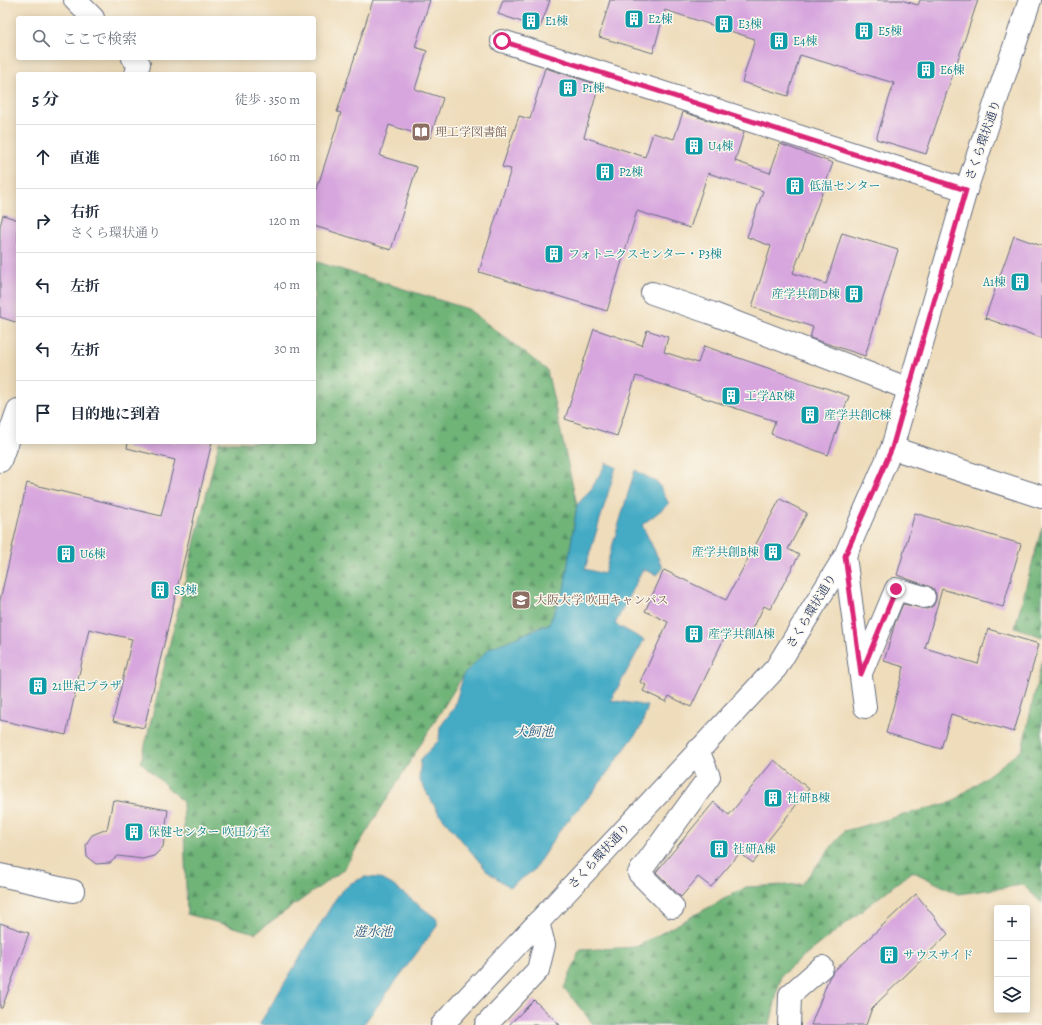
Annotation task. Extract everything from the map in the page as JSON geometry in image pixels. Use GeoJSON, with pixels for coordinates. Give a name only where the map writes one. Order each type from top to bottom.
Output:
{"type":"FeatureCollection","features":[{"type":"Feature","properties":{"kind":"lane"},"geometry":{"type":"LineString","coordinates":[[75,0],[91,16]]}},
{"type":"Feature","properties":{"kind":"lane","name":"さくら環状通り"},"geometry":{"type":"LineString","coordinates":[[442,1025],[776,668],[845,556],[892,448],[966,190],[1030,0]]}},
{"type":"Feature","properties":{"kind":"lane"},"geometry":{"type":"LineString","coordinates":[[502,41],[966,190]]}},
{"type":"Feature","properties":{"kind":"lane"},"geometry":{"type":"LineString","coordinates":[[135,60],[139,64],[137,72]]}},
{"type":"Feature","properties":{"kind":"lane"},"geometry":{"type":"LineString","coordinates":[[652,293],[711,313],[909,389]]}},
{"type":"Feature","properties":{"kind":"lane"},"geometry":{"type":"LineString","coordinates":[[0,461],[16,416]]}},
{"type":"Feature","properties":{"kind":"lane"},"geometry":{"type":"LineString","coordinates":[[892,448],[1042,497]]}},
{"type":"Feature","properties":{"kind":"lane"},"geometry":{"type":"LineString","coordinates":[[845,556],[866,708]]}},
{"type":"Feature","properties":{"kind":"lane"},"geometry":{"type":"LineString","coordinates":[[861,674],[896,589],[924,597]]}},
{"type":"Feature","properties":{"kind":"lane"},"geometry":{"type":"LineString","coordinates":[[673,906],[640,873],[709,777],[698,750]]}},
{"type":"Feature","properties":{"kind":"lane"},"geometry":{"type":"LineString","coordinates":[[0,875],[73,891]]}},
{"type":"Feature","properties":{"kind":"lane"},"geometry":{"type":"LineString","coordinates":[[486,1025],[538,970],[544,945],[538,922]]}},
{"type":"Feature","properties":{"kind":"lane"},"geometry":{"type":"LineString","coordinates":[[789,1025],[790,995],[822,967]]}},
{"type":"Feature","properties":{"kind":"green space"},"geometry":{"type":"Polygon","coordinates":[[[316,262],[468,309],[547,370],[577,505],[564,590],[549,624],[535,628],[464,674],[343,870],[255,933],[187,914],[183,802],[141,762],[219,444],[316,444],[316,262]]]}},
{"type":"Feature","properties":{"kind":"green space"},"geometry":{"type":"Polygon","coordinates":[[[1042,527],[1042,637],[1015,627],[1042,527]]]}},
{"type":"Feature","properties":{"kind":"green space"},"geometry":{"type":"Polygon","coordinates":[[[1042,660],[1042,903],[1023,885],[958,894],[912,871],[781,975],[770,1025],[593,1024],[564,988],[581,950],[636,947],[746,887],[802,884],[844,831],[952,802],[1022,750],[1042,660]]]}},
{"type":"Feature","properties":{"kind":"water","name":"犬飼池"},"geometry":{"type":"Polygon","coordinates":[[[606,463],[616,467],[585,569],[604,574],[635,470],[658,483],[669,504],[642,525],[663,568],[657,575],[643,569],[615,624],[644,640],[611,700],[648,706],[641,727],[593,792],[560,830],[533,871],[509,887],[488,872],[438,812],[419,779],[421,759],[439,740],[440,727],[454,708],[464,674],[490,648],[549,624],[564,590],[577,505],[592,488],[606,463]]]}},
{"type":"Feature","properties":{"kind":"water","name":"遊水池"},"geometry":{"type":"Polygon","coordinates":[[[365,877],[379,878],[391,884],[437,919],[437,926],[363,1025],[259,1025],[338,895],[351,883],[365,877]]]}},
{"type":"Feature","properties":{"kind":"building","name":"理工学図書館"},"geometry":{"type":"Polygon","coordinates":[[[373,0],[430,0],[415,47],[427,51],[415,89],[443,98],[430,138],[389,125],[380,156],[417,167],[391,250],[316,227],[316,192],[341,113],[337,112],[373,0]]]}},
{"type":"Feature","properties":{"kind":"building","name":"E1棟"},"geometry":{"type":"Polygon","coordinates":[[[503,0],[550,0],[540,28],[498,14],[503,0]]]}},
{"type":"Feature","properties":{"kind":"building"},"geometry":{"type":"Polygon","coordinates":[[[610,0],[901,0],[918,5],[920,0],[978,0],[926,154],[876,139],[894,83],[800,55],[788,96],[742,82],[755,39],[665,10],[653,53],[599,37],[610,0]]]}},
{"type":"Feature","properties":{"kind":"building"},"geometry":{"type":"Polygon","coordinates":[[[545,68],[599,85],[584,137],[645,157],[653,133],[674,139],[683,112],[744,132],[735,161],[770,173],[780,144],[833,163],[793,273],[826,284],[842,233],[898,250],[865,356],[810,338],[813,327],[752,307],[771,246],[747,237],[763,191],[708,173],[690,228],[637,211],[607,311],[479,272],[511,169],[502,167],[519,116],[530,119],[545,68]]]}},
{"type":"Feature","properties":{"kind":"building"},"geometry":{"type":"Polygon","coordinates":[[[3,215],[16,219],[16,322],[0,317],[0,226],[3,215]]]}},
{"type":"Feature","properties":{"kind":"building","name":"A1棟"},"geometry":{"type":"Polygon","coordinates":[[[1014,236],[1042,246],[1042,338],[985,318],[1014,236]]]}},
{"type":"Feature","properties":{"kind":"building","name":"工学AR棟"},"geometry":{"type":"Polygon","coordinates":[[[594,329],[642,345],[647,330],[668,337],[664,352],[698,363],[704,346],[849,396],[828,455],[771,434],[775,421],[636,376],[617,436],[565,419],[594,329]]]}},
{"type":"Feature","properties":{"kind":"building"},"geometry":{"type":"Polygon","coordinates":[[[128,444],[212,444],[144,728],[113,721],[132,639],[89,629],[66,735],[0,720],[0,600],[27,483],[161,516],[175,460],[127,448],[128,444]]]}},
{"type":"Feature","properties":{"kind":"building","name":"産学共創A棟"},"geometry":{"type":"Polygon","coordinates":[[[780,499],[807,513],[788,549],[799,555],[770,609],[764,606],[748,639],[728,630],[691,707],[669,696],[666,702],[643,691],[646,685],[640,682],[668,622],[645,611],[664,570],[726,600],[780,499]]]}},
{"type":"Feature","properties":{"kind":"building"},"geometry":{"type":"Polygon","coordinates":[[[915,513],[1021,544],[1003,607],[942,589],[925,648],[978,664],[988,629],[1039,644],[1014,732],[951,714],[941,749],[886,733],[904,667],[884,661],[895,623],[903,604],[927,609],[933,606],[936,600],[936,594],[933,588],[897,575],[915,513]]]}},
{"type":"Feature","properties":{"kind":"building"},"geometry":{"type":"Polygon","coordinates":[[[774,760],[809,789],[765,844],[767,846],[753,863],[740,853],[711,887],[698,877],[681,897],[656,872],[714,802],[729,815],[774,760]]]}},
{"type":"Feature","properties":{"kind":"building","name":"保健センター 吹田分室"},"geometry":{"type":"Polygon","coordinates":[[[113,800],[168,810],[163,847],[154,856],[142,859],[118,856],[110,863],[96,864],[87,857],[86,844],[92,835],[107,829],[113,800]]]}},
{"type":"Feature","properties":{"kind":"building","name":"サウスサイド"},"geometry":{"type":"Polygon","coordinates":[[[916,894],[948,934],[872,1008],[866,1025],[811,1025],[829,978],[833,972],[916,894]]]}},
{"type":"Feature","properties":{"kind":"building"},"geometry":{"type":"Polygon","coordinates":[[[0,923],[29,933],[2,1008],[0,1008],[0,923]]]}},
{"type":"Feature","properties":{"kind":"building"},"geometry":{"type":"Polygon","coordinates":[[[534,1000],[560,1025],[509,1025],[534,1000]]]}},
{"type":"Feature","properties":{"kind":"place","name":"E2棟"},"geometry":{"type":"Point","coordinates":[634,19]}},
{"type":"Feature","properties":{"kind":"place","name":"E1棟"},"geometry":{"type":"Point","coordinates":[531,21]}},
{"type":"Feature","properties":{"kind":"place","name":"E3棟"},"geometry":{"type":"Point","coordinates":[724,24]}},
{"type":"Feature","properties":{"kind":"place","name":"E5棟"},"geometry":{"type":"Point","coordinates":[864,31]}},
{"type":"Feature","properties":{"kind":"place","name":"E4棟"},"geometry":{"type":"Point","coordinates":[779,41]}},
{"type":"Feature","properties":{"kind":"place","name":"E6棟"},"geometry":{"type":"Point","coordinates":[926,70]}},
{"type":"Feature","properties":{"kind":"place","name":"P1棟"},"geometry":{"type":"Point","coordinates":[568,88]}},
{"type":"Feature","properties":{"kind":"place","name":"理工学図書館"},"geometry":{"type":"Point","coordinates":[421,132]}},
{"type":"Feature","properties":{"kind":"place","name":"U4棟"},"geometry":{"type":"Point","coordinates":[694,146]}},
{"type":"Feature","properties":{"kind":"place","name":"P2棟"},"geometry":{"type":"Point","coordinates":[605,172]}},
{"type":"Feature","properties":{"kind":"place","name":"低温センター"},"geometry":{"type":"Point","coordinates":[795,186]}},
{"type":"Feature","properties":{"kind":"place","name":"フォトニクスセンター・P3棟"},"geometry":{"type":"Point","coordinates":[554,254]}},
{"type":"Feature","properties":{"kind":"place","name":"A1棟"},"geometry":{"type":"Point","coordinates":[1020,282]}},
{"type":"Feature","properties":{"kind":"place","name":"産学共創D棟"},"geometry":{"type":"Point","coordinates":[854,294]}},
{"type":"Feature","properties":{"kind":"place","name":"工学AR棟"},"geometry":{"type":"Point","coordinates":[731,396]}},
{"type":"Feature","properties":{"kind":"place","name":"産学共創C棟"},"geometry":{"type":"Point","coordinates":[810,415]}},
{"type":"Feature","properties":{"kind":"place","name":"産学共創B棟"},"geometry":{"type":"Point","coordinates":[773,552]}},
{"type":"Feature","properties":{"kind":"place","name":"U6棟"},"geometry":{"type":"Point","coordinates":[66,554]}},
{"type":"Feature","properties":{"kind":"place","name":"S3棟"},"geometry":{"type":"Point","coordinates":[160,590]}},
{"type":"Feature","properties":{"kind":"place","name":"大阪大学 吹田キャンパス"},"geometry":{"type":"Point","coordinates":[521,600]}},
{"type":"Feature","properties":{"kind":"place","name":"産学共創A棟"},"geometry":{"type":"Point","coordinates":[694,634]}},
{"type":"Feature","properties":{"kind":"place","name":"21世紀プラザ"},"geometry":{"type":"Point","coordinates":[38,686]}},
{"type":"Feature","properties":{"kind":"place","name":"社研B棟"},"geometry":{"type":"Point","coordinates":[773,798]}},
{"type":"Feature","properties":{"kind":"place","name":"保健センター 吹田分室"},"geometry":{"type":"Point","coordinates":[134,832]}},
{"type":"Feature","properties":{"kind":"place","name":"社研A棟"},"geometry":{"type":"Point","coordinates":[719,849]}},
{"type":"Feature","properties":{"kind":"place","name":"サウスサイド"},"geometry":{"type":"Point","coordinates":[889,955]}},
{"type":"Feature","properties":{"kind":"route"},"geometry":{"type":"LineString","coordinates":[[502,41],[966,190],[892,448],[845,556],[861,674],[896,589]]}}]}
